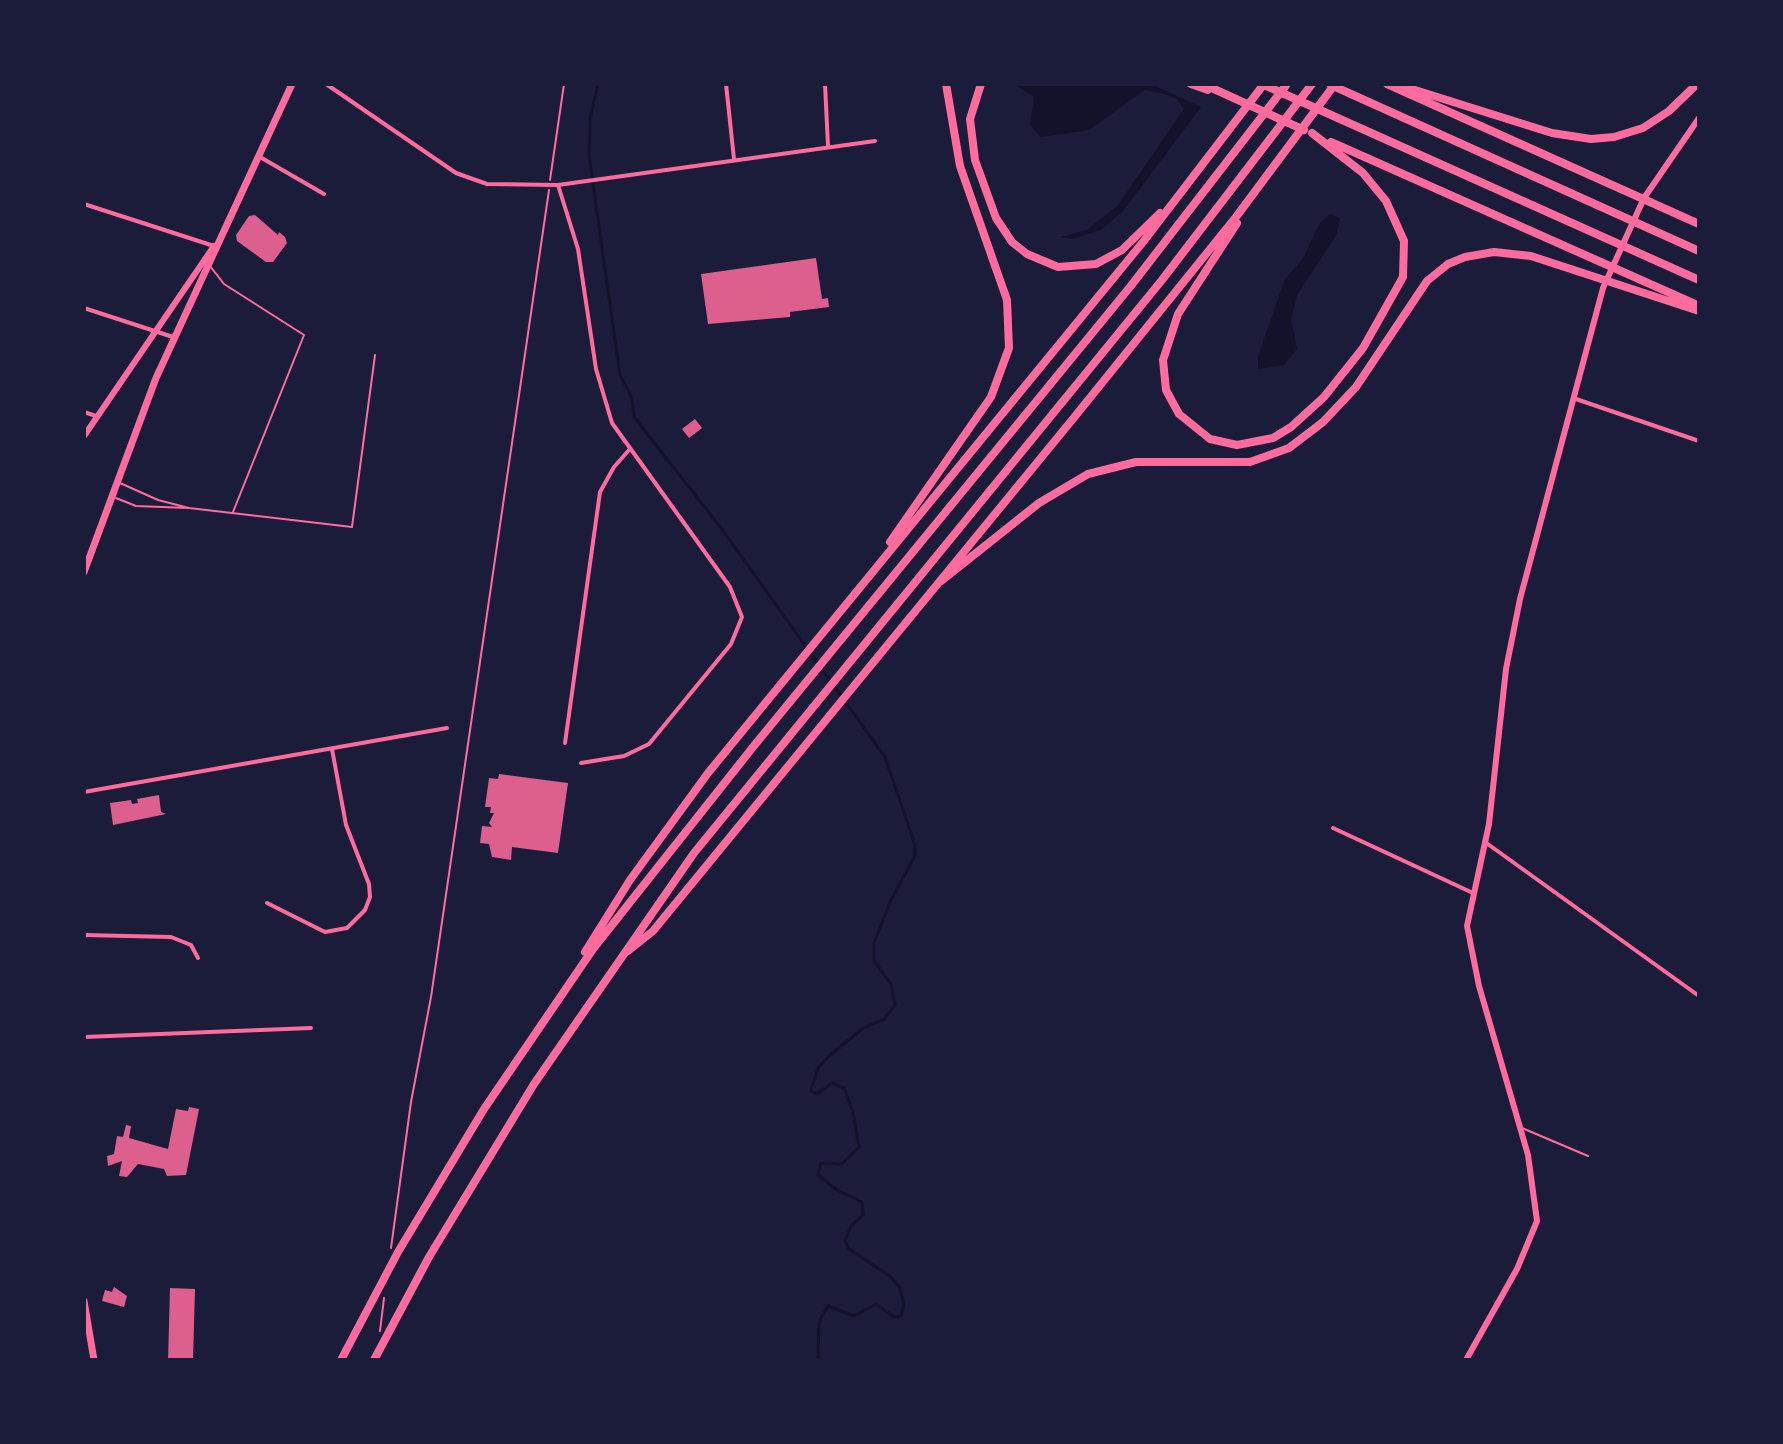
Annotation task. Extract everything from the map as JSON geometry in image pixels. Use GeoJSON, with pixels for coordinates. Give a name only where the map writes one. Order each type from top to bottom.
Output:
{"type":"FeatureCollection","features":[{"type":"Feature","properties":{"kind":"highway"},"geometry":{"type":"LineString","coordinates":[[853,595],[985,407],[1001,378],[1009,348],[1007,300],[960,166],[946,84]]}},
{"type":"Feature","properties":{"kind":"highway"},"geometry":{"type":"LineString","coordinates":[[981,84],[970,119],[980,176],[1007,235],[1042,262],[1077,268],[1114,255],[1137,236],[1198,172]]}},
{"type":"Feature","properties":{"kind":"highway"},"geometry":{"type":"LineString","coordinates":[[1191,84],[1239,100]]}},
{"type":"Feature","properties":{"kind":"highway"},"geometry":{"type":"LineString","coordinates":[[1203,84],[1699,308]]}},
{"type":"Feature","properties":{"kind":"highway"},"geometry":{"type":"LineString","coordinates":[[556,1002],[611,910],[669,825],[1198,172],[1263,84],[1699,280]]}},
{"type":"Feature","properties":{"kind":"highway"},"geometry":{"type":"LineString","coordinates":[[341,1360],[394,1252],[484,1109],[632,897],[1130,287],[1287,84]]}},
{"type":"Feature","properties":{"kind":"highway"},"geometry":{"type":"LineString","coordinates":[[374,1360],[384,1332],[494,1146],[618,959],[727,810],[1162,280],[1312,84]]}},
{"type":"Feature","properties":{"kind":"highway"},"geometry":{"type":"LineString","coordinates":[[1328,84],[1699,251]]}},
{"type":"Feature","properties":{"kind":"highway"},"geometry":{"type":"LineString","coordinates":[[1312,133],[1351,162],[1386,201],[1404,241],[1403,277],[1363,348],[1312,408],[1273,438],[1255,444],[1228,444],[1202,434],[1174,407],[1164,381],[1165,348],[1187,298],[1335,84]]}},
{"type":"Feature","properties":{"kind":"highway"},"geometry":{"type":"LineString","coordinates":[[1387,84],[1699,224]]}},
{"type":"Feature","properties":{"kind":"highway"},"geometry":{"type":"LineString","coordinates":[[1398,84],[1552,133],[1591,139],[1614,137],[1643,128],[1669,111],[1697,84]]}},
{"type":"Feature","properties":{"kind":"highway"},"geometry":{"type":"LineString","coordinates":[[618,959],[653,931],[1072,420],[1287,150]]}},
{"type":"Feature","properties":{"kind":"highway"},"geometry":{"type":"LineString","coordinates":[[931,589],[1023,515],[1088,474],[1136,462],[1250,462],[1289,448],[1323,422],[1356,387],[1427,281],[1440,269],[1465,257],[1494,252],[1531,256],[1699,308]]}},
{"type":"Feature","properties":{"kind":"main road"},"geometry":{"type":"LineString","coordinates":[[84,572],[174,337],[207,260],[292,84]]}},
{"type":"Feature","properties":{"kind":"main road"},"geometry":{"type":"LineString","coordinates":[[1466,1360],[1517,1269],[1537,1221],[1521,1128],[1467,926],[1485,842],[1512,635],[1598,302],[1624,236],[1658,176],[1699,118]]}},
{"type":"Feature","properties":{"kind":"main road"},"geometry":{"type":"LineString","coordinates":[[84,436],[214,246]]}},
{"type":"Feature","properties":{"kind":"main road"},"geometry":{"type":"LineString","coordinates":[[84,1301],[94,1360]]}},
{"type":"Feature","properties":{"kind":"street"},"geometry":{"type":"LineString","coordinates":[[326,84],[467,179],[487,184],[558,185],[875,141]]}},
{"type":"Feature","properties":{"kind":"street"},"geometry":{"type":"LineString","coordinates":[[726,84],[734,159]]}},
{"type":"Feature","properties":{"kind":"street"},"geometry":{"type":"LineString","coordinates":[[825,84],[828,146]]}},
{"type":"Feature","properties":{"kind":"street"},"geometry":{"type":"LineString","coordinates":[[258,155],[324,194]]}},
{"type":"Feature","properties":{"kind":"street"},"geometry":{"type":"LineString","coordinates":[[558,185],[578,249],[604,399],[612,423],[730,587],[741,609],[741,622],[731,644],[649,744],[624,756],[581,763]]}},
{"type":"Feature","properties":{"kind":"street"},"geometry":{"type":"LineString","coordinates":[[84,204],[214,246]]}},
{"type":"Feature","properties":{"kind":"street"},"geometry":{"type":"LineString","coordinates":[[84,308],[174,337]]}},
{"type":"Feature","properties":{"kind":"street"},"geometry":{"type":"LineString","coordinates":[[1573,398],[1699,441]]}},
{"type":"Feature","properties":{"kind":"street"},"geometry":{"type":"LineString","coordinates":[[84,412],[96,416]]}},
{"type":"Feature","properties":{"kind":"street"},"geometry":{"type":"LineString","coordinates":[[565,743],[600,492],[614,467],[629,450]]}},
{"type":"Feature","properties":{"kind":"street"},"geometry":{"type":"LineString","coordinates":[[84,792],[447,728]]}},
{"type":"Feature","properties":{"kind":"street"},"geometry":{"type":"LineString","coordinates":[[267,903],[325,932],[347,928],[365,910],[370,897],[369,884],[346,825],[332,749]]}},
{"type":"Feature","properties":{"kind":"street"},"geometry":{"type":"LineString","coordinates":[[1333,828],[1473,893]]}},
{"type":"Feature","properties":{"kind":"street"},"geometry":{"type":"LineString","coordinates":[[1485,842],[1699,996]]}},
{"type":"Feature","properties":{"kind":"street"},"geometry":{"type":"LineString","coordinates":[[84,935],[171,937],[191,945],[198,958]]}},
{"type":"Feature","properties":{"kind":"street"},"geometry":{"type":"LineString","coordinates":[[84,1037],[311,1028]]}},
{"type":"Feature","properties":{"kind":"lane"},"geometry":{"type":"LineString","coordinates":[[207,260],[224,284],[304,335],[233,513]]}},
{"type":"Feature","properties":{"kind":"lane"},"geometry":{"type":"LineString","coordinates":[[111,496],[136,506],[189,508],[352,527],[375,355]]}},
{"type":"Feature","properties":{"kind":"lane"},"geometry":{"type":"LineString","coordinates":[[117,482],[158,500],[189,508]]}},
{"type":"Feature","properties":{"kind":"lane"},"geometry":{"type":"LineString","coordinates":[[1521,1128],[1588,1156]]}},
{"type":"Feature","properties":{"kind":"path"},"geometry":{"type":"LineString","coordinates":[[551,177],[564,84]]}},
{"type":"Feature","properties":{"kind":"path"},"geometry":{"type":"LineString","coordinates":[[394,1252],[411,1102],[431,997],[548,196]]}},
{"type":"Feature","properties":{"kind":"path"},"geometry":{"type":"LineString","coordinates":[[384,1299],[384,1332]]}},
{"type":"Feature","properties":{"kind":"shaded area"},"geometry":{"type":"Polygon","coordinates":[[[1014,84],[1151,84],[1201,107],[1124,210],[1101,230],[1073,239],[1060,237],[1087,230],[1118,205],[1184,109],[1177,99],[1145,90],[1089,130],[1041,137],[1030,125],[1034,97],[1014,84]]]}},
{"type":"Feature","properties":{"kind":"shaded area"},"geometry":{"type":"Polygon","coordinates":[[[1330,214],[1340,218],[1337,234],[1297,295],[1291,320],[1297,349],[1284,365],[1258,369],[1258,356],[1285,279],[1303,259],[1319,224],[1330,214]]]}},
{"type":"Feature","properties":{"kind":"building"},"geometry":{"type":"Polygon","coordinates":[[[255,215],[278,235],[279,232],[285,237],[287,243],[273,262],[266,262],[237,241],[236,235],[249,216],[255,215]]]}},
{"type":"Feature","properties":{"kind":"building"},"geometry":{"type":"Polygon","coordinates":[[[816,258],[822,299],[828,298],[829,307],[790,312],[790,317],[708,324],[701,274],[816,258]]]}},
{"type":"Feature","properties":{"kind":"building"},"geometry":{"type":"Polygon","coordinates":[[[695,419],[702,428],[689,438],[682,429],[695,419]]]}},
{"type":"Feature","properties":{"kind":"building"},"geometry":{"type":"Polygon","coordinates":[[[499,774],[568,783],[558,853],[512,847],[511,860],[492,857],[489,844],[480,843],[482,826],[492,827],[489,823],[494,813],[490,813],[491,807],[485,807],[489,778],[498,779],[499,774]]]}},
{"type":"Feature","properties":{"kind":"building"},"geometry":{"type":"Polygon","coordinates":[[[159,795],[161,812],[166,814],[113,825],[110,803],[131,800],[132,804],[138,803],[137,799],[159,795]]]}},
{"type":"Feature","properties":{"kind":"building"},"geometry":{"type":"Polygon","coordinates":[[[189,1107],[199,1109],[186,1175],[167,1176],[164,1169],[138,1164],[127,1177],[119,1176],[122,1161],[108,1166],[107,1156],[114,1154],[117,1136],[123,1137],[126,1125],[131,1126],[129,1138],[168,1149],[176,1109],[188,1111],[189,1107]]]}},
{"type":"Feature","properties":{"kind":"building"},"geometry":{"type":"Polygon","coordinates":[[[114,1287],[127,1296],[124,1307],[102,1301],[105,1290],[112,1292],[114,1287]]]}},
{"type":"Feature","properties":{"kind":"building"},"geometry":{"type":"Polygon","coordinates":[[[170,1288],[195,1289],[193,1360],[168,1360],[170,1288]]]}},
{"type":"Feature","properties":{"kind":"waterway"},"geometry":{"type":"LineString","coordinates":[[598,84],[590,119],[589,155],[620,375],[632,398],[634,417],[721,528],[885,757],[915,845],[915,856],[890,902],[874,943],[874,961],[891,984],[895,1005],[884,1019],[862,1029],[829,1056],[818,1068],[811,1091],[817,1094],[832,1083],[844,1088],[853,1112],[859,1147],[842,1164],[821,1163],[818,1175],[837,1190],[862,1202],[863,1215],[851,1226],[845,1241],[849,1249],[890,1276],[900,1288],[904,1305],[901,1316],[894,1317],[876,1304],[854,1316],[828,1306],[819,1322],[818,1360]]}}]}
